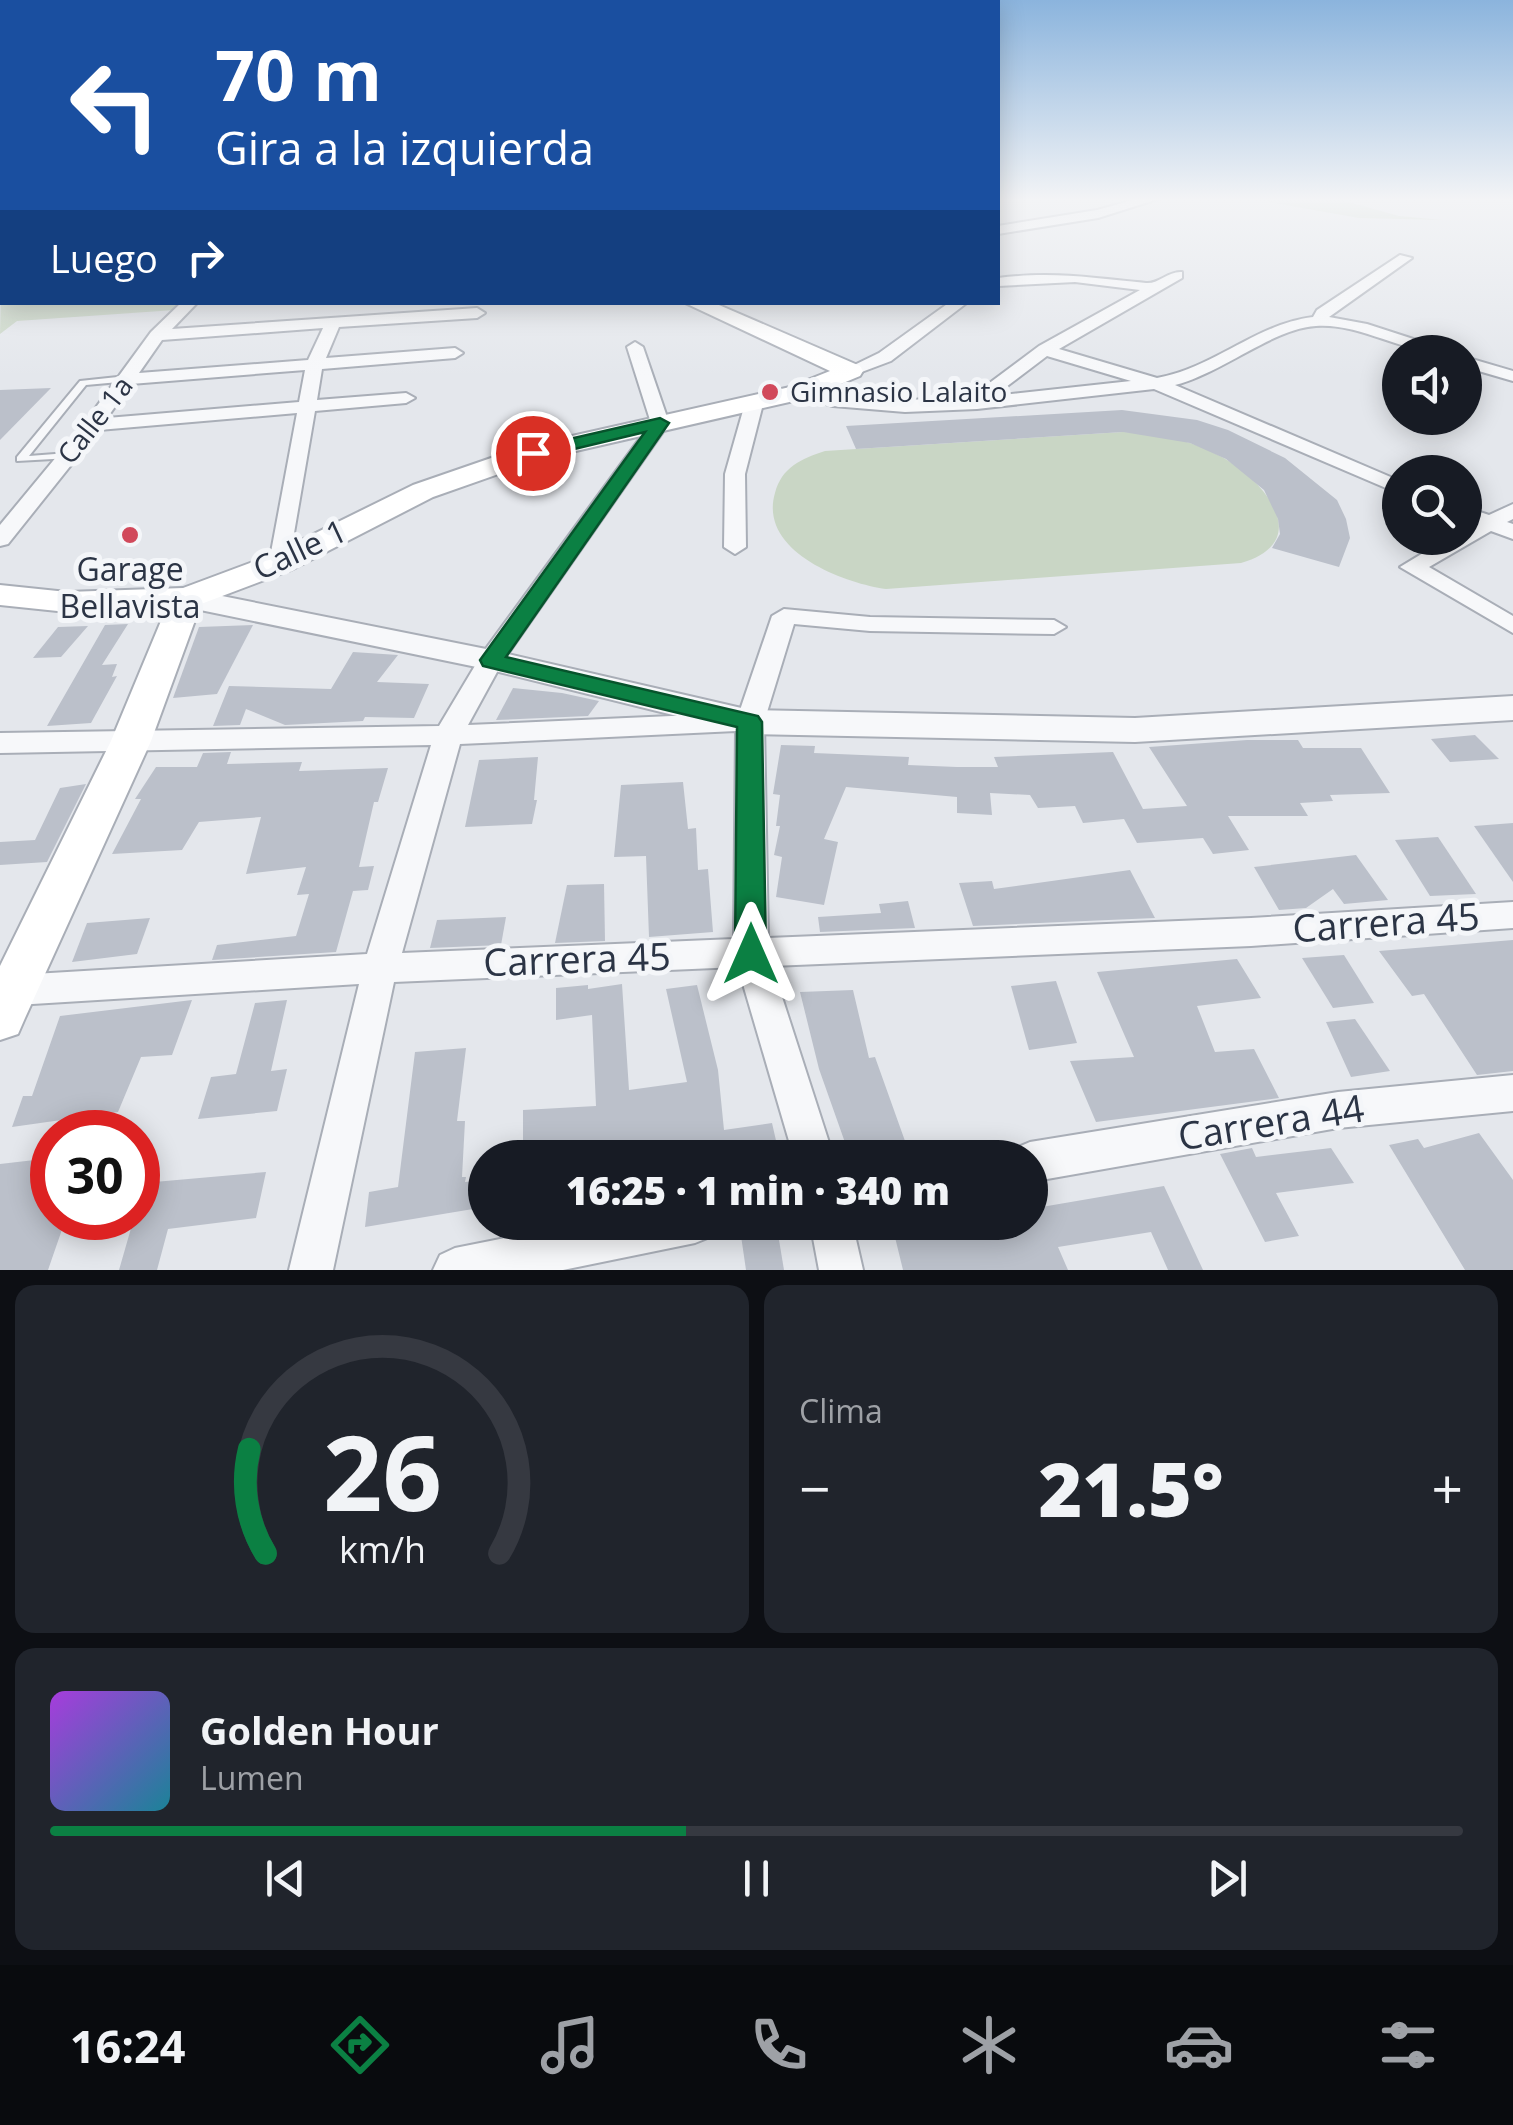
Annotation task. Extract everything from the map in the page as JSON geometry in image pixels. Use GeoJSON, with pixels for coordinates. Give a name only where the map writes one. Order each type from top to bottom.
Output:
{"type":"FeatureCollection","features":[{"type":"Feature","properties":{"kind":"main road"},"geometry":{"type":"LineString","coordinates":[[701,305],[852,371]]}},
{"type":"Feature","properties":{"kind":"main road","name":"Calle 1"},"geometry":{"type":"LineString","coordinates":[[0,595],[66,602],[188,598],[280,563],[423,491],[533,453],[798,393],[852,371]]}},
{"type":"Feature","properties":{"kind":"main road"},"geometry":{"type":"LineString","coordinates":[[4,1000],[131,742],[188,598]]}},
{"type":"Feature","properties":{"kind":"street"},"geometry":{"type":"LineString","coordinates":[[1320,321],[1322,313],[1405,258]]}},
{"type":"Feature","properties":{"kind":"street"},"geometry":{"type":"LineString","coordinates":[[971,405],[1045,350],[1177,275]]}},
{"type":"Feature","properties":{"kind":"street"},"geometry":{"type":"LineString","coordinates":[[1000,282],[1033,277],[1102,277],[1151,288]]}},
{"type":"Feature","properties":{"kind":"street","name":"Calle 1a"},"geometry":{"type":"LineString","coordinates":[[0,539],[93,425],[157,335],[188,305]]}},
{"type":"Feature","properties":{"kind":"street"},"geometry":{"type":"LineString","coordinates":[[852,371],[885,356],[957,305]]}},
{"type":"Feature","properties":{"kind":"street"},"geometry":{"type":"LineString","coordinates":[[157,335],[477,312]]}},
{"type":"Feature","properties":{"kind":"street"},"geometry":{"type":"LineString","coordinates":[[798,393],[836,404],[876,408],[971,405],[1198,374],[1300,323],[1320,321],[1382,338]]}},
{"type":"Feature","properties":{"kind":"street"},"geometry":{"type":"LineString","coordinates":[[280,563],[314,366],[332,325]]}},
{"type":"Feature","properties":{"kind":"street"},"geometry":{"type":"LineString","coordinates":[[310,1270],[380,968],[448,735],[491,660],[660,423],[636,347]]}},
{"type":"Feature","properties":{"kind":"street"},"geometry":{"type":"LineString","coordinates":[[1045,350],[1154,383],[1382,480]]}},
{"type":"Feature","properties":{"kind":"street"},"geometry":{"type":"LineString","coordinates":[[128,379],[456,353]]}},
{"type":"Feature","properties":{"kind":"street"},"geometry":{"type":"LineString","coordinates":[[1482,367],[1513,376]]}},
{"type":"Feature","properties":{"kind":"street"},"geometry":{"type":"LineString","coordinates":[[93,425],[406,398]]}},
{"type":"Feature","properties":{"kind":"street"},"geometry":{"type":"LineString","coordinates":[[735,547],[735,474],[755,400]]}},
{"type":"Feature","properties":{"kind":"street"},"geometry":{"type":"LineString","coordinates":[[1506,522],[1412,567],[1513,626]]}},
{"type":"Feature","properties":{"kind":"street"},"geometry":{"type":"LineString","coordinates":[[188,598],[491,660],[750,722]]}},
{"type":"Feature","properties":{"kind":"street"},"geometry":{"type":"LineString","coordinates":[[808,1140],[751,954],[750,722],[784,616],[870,624],[1054,626]]}},
{"type":"Feature","properties":{"kind":"street"},"geometry":{"type":"LineString","coordinates":[[0,743],[448,735],[750,722],[1135,730],[1513,708]]}},
{"type":"Feature","properties":{"kind":"street","name":"Carrera 45"},"geometry":{"type":"LineString","coordinates":[[4,1000],[380,968],[1232,932],[1513,915]]}},
{"type":"Feature","properties":{"kind":"street","name":"Carrera 44"},"geometry":{"type":"LineString","coordinates":[[1048,1159],[1338,1110],[1513,1093]]}},
{"type":"Feature","properties":{"kind":"street"},"geometry":{"type":"LineString","coordinates":[[455,1270],[604,1240]]}},
{"type":"Feature","properties":{"kind":"street"},"geometry":{"type":"LineString","coordinates":[[835,1240],[841,1270]]}},
{"type":"Feature","properties":{"kind":"lane"},"geometry":{"type":"LineString","coordinates":[[68,456],[21,459],[83,382],[128,379]]}},
{"type":"Feature","properties":{"kind":"green space"},"geometry":{"type":"Polygon","coordinates":[[[1,305],[181,305],[175,310],[17,321],[0,334],[1,305]]]}},
{"type":"Feature","properties":{"kind":"green space"},"geometry":{"type":"Polygon","coordinates":[[[1123,432],[1190,443],[1243,471],[1269,498],[1276,513],[1279,528],[1275,542],[1263,554],[1241,563],[886,589],[848,580],[808,560],[779,532],[773,514],[775,493],[782,477],[800,461],[825,451],[1123,432]]]}},
{"type":"Feature","properties":{"kind":"building"},"geometry":{"type":"Polygon","coordinates":[[[51,388],[0,440],[0,390],[51,388]]]}},
{"type":"Feature","properties":{"kind":"building"},"geometry":{"type":"Polygon","coordinates":[[[1122,410],[1197,420],[1228,430],[1285,458],[1337,500],[1350,538],[1339,567],[1272,548],[1280,534],[1278,519],[1264,490],[1226,459],[1190,443],[1123,432],[856,449],[846,426],[1122,410]]]}},
{"type":"Feature","properties":{"kind":"building"},"geometry":{"type":"Polygon","coordinates":[[[128,624],[102,665],[117,664],[112,677],[117,676],[91,723],[47,726],[105,625],[128,624]]]}},
{"type":"Feature","properties":{"kind":"building"},"geometry":{"type":"Polygon","coordinates":[[[253,625],[217,694],[173,698],[199,627],[253,625]]]}},
{"type":"Feature","properties":{"kind":"building"},"geometry":{"type":"Polygon","coordinates":[[[88,626],[61,657],[33,658],[58,627],[88,626]]]}},
{"type":"Feature","properties":{"kind":"building"},"geometry":{"type":"Polygon","coordinates":[[[353,652],[398,655],[377,682],[429,684],[414,718],[365,717],[363,721],[285,725],[246,709],[240,725],[213,726],[229,686],[331,689],[353,652]]]}},
{"type":"Feature","properties":{"kind":"building"},"geometry":{"type":"Polygon","coordinates":[[[513,688],[599,701],[588,716],[496,720],[513,688]]]}},
{"type":"Feature","properties":{"kind":"building"},"geometry":{"type":"Polygon","coordinates":[[[1475,735],[1499,759],[1450,762],[1431,739],[1475,735]]]}},
{"type":"Feature","properties":{"kind":"building"},"geometry":{"type":"Polygon","coordinates":[[[1298,740],[1303,748],[1361,748],[1390,793],[1330,795],[1333,801],[1300,803],[1308,816],[1228,816],[1249,850],[1213,854],[1203,838],[1137,843],[1124,819],[1083,823],[1075,806],[1038,808],[1030,795],[990,793],[992,815],[957,813],[957,797],[846,787],[824,839],[838,842],[824,905],[776,897],[782,857],[774,855],[780,826],[776,826],[780,795],[773,794],[781,745],[815,746],[814,753],[909,757],[908,765],[957,767],[998,767],[994,757],[1113,752],[1143,809],[1187,806],[1149,747],[1298,740]]]}},
{"type":"Feature","properties":{"kind":"building"},"geometry":{"type":"Polygon","coordinates":[[[231,752],[227,764],[302,762],[299,771],[388,768],[378,802],[374,802],[359,867],[374,866],[368,890],[353,891],[336,952],[212,960],[217,945],[296,936],[309,894],[297,895],[306,867],[246,874],[261,817],[199,822],[182,850],[112,854],[141,799],[135,799],[156,767],[197,767],[203,753],[231,752]]]}},
{"type":"Feature","properties":{"kind":"building"},"geometry":{"type":"Polygon","coordinates":[[[538,757],[532,824],[465,827],[479,760],[538,757]]]}},
{"type":"Feature","properties":{"kind":"building"},"geometry":{"type":"Polygon","coordinates":[[[683,782],[688,829],[696,828],[698,870],[708,869],[713,932],[649,937],[646,856],[614,857],[621,785],[683,782]]]}},
{"type":"Feature","properties":{"kind":"building"},"geometry":{"type":"Polygon","coordinates":[[[86,784],[47,862],[0,865],[0,842],[35,840],[60,788],[86,784]]]}},
{"type":"Feature","properties":{"kind":"building"},"geometry":{"type":"Polygon","coordinates":[[[1513,823],[1513,882],[1474,826],[1513,823]]]}},
{"type":"Feature","properties":{"kind":"building"},"geometry":{"type":"Polygon","coordinates":[[[1438,837],[1476,894],[1430,896],[1395,840],[1438,837]]]}},
{"type":"Feature","properties":{"kind":"building"},"geometry":{"type":"Polygon","coordinates":[[[1356,855],[1388,900],[1344,904],[1333,889],[1306,908],[1279,910],[1254,867],[1356,855]]]}},
{"type":"Feature","properties":{"kind":"building"},"geometry":{"type":"Polygon","coordinates":[[[1130,870],[1155,918],[973,926],[959,883],[992,881],[994,889],[1130,870]]]}},
{"type":"Feature","properties":{"kind":"building"},"geometry":{"type":"Polygon","coordinates":[[[604,884],[605,941],[555,943],[567,885],[604,884]]]}},
{"type":"Feature","properties":{"kind":"building"},"geometry":{"type":"Polygon","coordinates":[[[908,901],[915,928],[820,932],[818,917],[881,913],[879,904],[908,901]]]}},
{"type":"Feature","properties":{"kind":"building"},"geometry":{"type":"Polygon","coordinates":[[[506,917],[501,945],[430,948],[437,920],[506,917]]]}},
{"type":"Feature","properties":{"kind":"building"},"geometry":{"type":"Polygon","coordinates":[[[150,918],[137,954],[72,962],[87,923],[150,918]]]}},
{"type":"Feature","properties":{"kind":"building"},"geometry":{"type":"Polygon","coordinates":[[[1513,940],[1513,1071],[1477,1075],[1424,994],[1412,996],[1379,951],[1513,940]]]}},
{"type":"Feature","properties":{"kind":"building"},"geometry":{"type":"Polygon","coordinates":[[[1344,955],[1374,1003],[1333,1008],[1302,958],[1344,955]]]}},
{"type":"Feature","properties":{"kind":"building"},"geometry":{"type":"Polygon","coordinates":[[[1237,959],[1261,998],[1197,1006],[1215,1052],[1254,1049],[1279,1098],[1096,1122],[1070,1061],[1134,1057],[1097,972],[1237,959]]]}},
{"type":"Feature","properties":{"kind":"building"},"geometry":{"type":"Polygon","coordinates":[[[1056,981],[1077,1043],[1029,1050],[1011,986],[1056,981]]]}},
{"type":"Feature","properties":{"kind":"building"},"geometry":{"type":"Polygon","coordinates":[[[622,984],[629,1090],[687,1082],[666,989],[697,985],[718,1070],[724,1130],[772,1123],[776,1140],[523,1140],[523,1110],[596,1106],[592,1015],[556,1020],[556,988],[588,985],[588,989],[622,984]]]}},
{"type":"Feature","properties":{"kind":"building"},"geometry":{"type":"Polygon","coordinates":[[[853,990],[869,1058],[875,1057],[905,1140],[844,1140],[819,1069],[800,992],[853,990]]]}},
{"type":"Feature","properties":{"kind":"building"},"geometry":{"type":"Polygon","coordinates":[[[192,1000],[172,1055],[141,1057],[119,1110],[30,1110],[30,1124],[12,1127],[23,1096],[32,1096],[60,1016],[192,1000]]]}},
{"type":"Feature","properties":{"kind":"building"},"geometry":{"type":"Polygon","coordinates":[[[287,1000],[271,1071],[287,1069],[277,1111],[198,1119],[211,1077],[236,1074],[255,1003],[287,1000]]]}},
{"type":"Feature","properties":{"kind":"building"},"geometry":{"type":"Polygon","coordinates":[[[1355,1019],[1390,1071],[1351,1077],[1326,1022],[1355,1019]]]}},
{"type":"Feature","properties":{"kind":"building"},"geometry":{"type":"Polygon","coordinates":[[[466,1048],[457,1121],[465,1121],[462,1177],[468,1182],[468,1210],[365,1227],[369,1192],[398,1187],[415,1052],[466,1048]]]}},
{"type":"Feature","properties":{"kind":"building"},"geometry":{"type":"Polygon","coordinates":[[[1479,1133],[1513,1180],[1513,1270],[1465,1270],[1389,1145],[1418,1139],[1424,1148],[1479,1133]]]}},
{"type":"Feature","properties":{"kind":"building"},"geometry":{"type":"Polygon","coordinates":[[[1252,1148],[1256,1157],[1331,1148],[1354,1183],[1276,1193],[1299,1236],[1265,1242],[1220,1154],[1252,1148]]]}},
{"type":"Feature","properties":{"kind":"building"},"geometry":{"type":"Polygon","coordinates":[[[30,1161],[30,1240],[58,1240],[48,1270],[0,1270],[0,1164],[30,1161]]]}},
{"type":"Feature","properties":{"kind":"building"},"geometry":{"type":"Polygon","coordinates":[[[266,1172],[256,1218],[168,1229],[157,1270],[119,1270],[128,1240],[160,1240],[160,1181],[266,1172]]]}},
{"type":"Feature","properties":{"kind":"building"},"geometry":{"type":"Polygon","coordinates":[[[1164,1186],[1203,1270],[1168,1270],[1151,1232],[1058,1247],[1068,1270],[903,1270],[896,1240],[1048,1240],[1048,1206],[1164,1186]]]}},
{"type":"Feature","properties":{"kind":"building"},"geometry":{"type":"Polygon","coordinates":[[[742,1240],[779,1240],[784,1270],[746,1270],[742,1240]]]}},
{"type":"Feature","properties":{"kind":"place","name":"Gimnasio Lalaito"},"geometry":{"type":"Point","coordinates":[770,392]}},
{"type":"Feature","properties":{"kind":"place","name":"Garage Bellavista"},"geometry":{"type":"Point","coordinates":[130,535]}},
{"type":"Feature","properties":{"kind":"route"},"geometry":{"type":"LineString","coordinates":[[533,453],[660,423],[491,660],[750,722],[751,954]]}}]}
